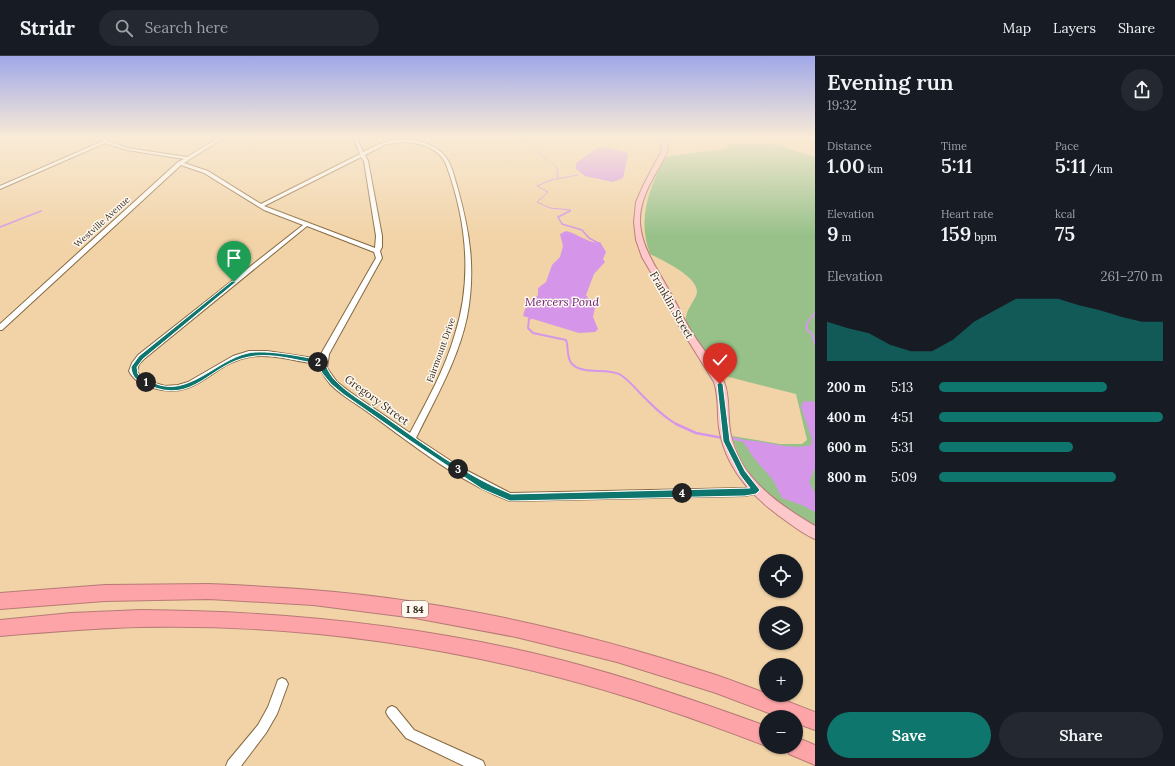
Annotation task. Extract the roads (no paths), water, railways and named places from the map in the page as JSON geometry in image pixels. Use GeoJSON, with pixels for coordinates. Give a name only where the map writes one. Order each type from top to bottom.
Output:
{"type":"FeatureCollection","features":[{"type":"Feature","properties":{"kind":"highway","name":"I 84"},"geometry":{"type":"LineString","coordinates":[[0,601],[116,592],[215,592],[310,596],[407,607],[506,626],[611,652],[725,688],[815,721]]}},
{"type":"Feature","properties":{"kind":"highway"},"geometry":{"type":"LineString","coordinates":[[0,628],[104,620],[199,618],[295,623],[372,632],[458,646],[560,669],[670,702],[759,734]]}},
{"type":"Feature","properties":{"kind":"highway"},"geometry":{"type":"LineString","coordinates":[[803,750],[815,755]]}},
{"type":"Feature","properties":{"kind":"main road","name":"Franklin Street"},"geometry":{"type":"LineString","coordinates":[[653,170],[640,198],[636,217],[639,237],[651,268],[665,290],[684,327],[712,368],[720,384],[726,438],[742,473],[756,490],[787,515],[815,533]]}},
{"type":"Feature","properties":{"kind":"street"},"geometry":{"type":"LineString","coordinates":[[0,188],[40,170]]}},
{"type":"Feature","properties":{"kind":"street","name":"Westville Avenue"},"geometry":{"type":"LineString","coordinates":[[0,328],[172,170]]}},
{"type":"Feature","properties":{"kind":"street"},"geometry":{"type":"LineString","coordinates":[[201,170],[237,190],[260,206],[377,251]]}},
{"type":"Feature","properties":{"kind":"street","name":"Fairmount Drive"},"geometry":{"type":"LineString","coordinates":[[260,206],[330,170]]}},
{"type":"Feature","properties":{"kind":"street"},"geometry":{"type":"LineString","coordinates":[[307,224],[141,357],[136,363],[133,371],[139,379],[162,389],[170,390],[184,388],[234,359],[250,354],[268,354],[322,362],[373,270],[378,258],[377,251],[379,247],[379,236],[368,170]]}},
{"type":"Feature","properties":{"kind":"street","name":"Fairmount Drive"},"geometry":{"type":"LineString","coordinates":[[411,438],[438,386],[462,319],[470,276],[469,240],[449,170]]}},
{"type":"Feature","properties":{"kind":"street","name":"Gregory Street"},"geometry":{"type":"LineString","coordinates":[[322,362],[324,371],[333,382],[411,438],[485,486],[510,497],[745,492],[756,490]]}},
{"type":"Feature","properties":{"kind":"street"},"geometry":{"type":"LineString","coordinates":[[233,766],[270,716],[282,684]]}},
{"type":"Feature","properties":{"kind":"street"},"geometry":{"type":"LineString","coordinates":[[392,712],[410,734],[478,766]]}},
{"type":"Feature","properties":{"kind":"water"},"geometry":{"type":"Polygon","coordinates":[[[577,170],[625,170],[623,178],[613,182],[585,176],[577,170]]]}},
{"type":"Feature","properties":{"kind":"water","name":"Mercers Pond"},"geometry":{"type":"Polygon","coordinates":[[[566,231],[592,242],[600,242],[606,252],[603,259],[605,262],[594,274],[586,295],[595,308],[593,317],[598,329],[595,332],[579,333],[523,316],[525,309],[538,295],[538,288],[546,282],[552,265],[560,257],[563,246],[560,234],[566,231]]]}},
{"type":"Feature","properties":{"kind":"water"},"geometry":{"type":"Polygon","coordinates":[[[803,402],[815,402],[815,468],[809,482],[815,493],[815,512],[804,506],[782,498],[773,480],[753,457],[742,440],[751,440],[793,447],[811,445],[812,439],[801,407],[803,402]]]}},
{"type":"Feature","properties":{"kind":"waterway"},"geometry":{"type":"LineString","coordinates":[[557,170],[558,178]]}},
{"type":"Feature","properties":{"kind":"waterway"},"geometry":{"type":"LineString","coordinates":[[568,212],[571,210],[550,208],[537,202],[548,192],[537,186],[551,180],[578,175]]}},
{"type":"Feature","properties":{"kind":"waterway"},"geometry":{"type":"LineString","coordinates":[[0,227],[41,211],[39,212]]}},
{"type":"Feature","properties":{"kind":"waterway"},"geometry":{"type":"LineString","coordinates":[[568,212],[558,217],[562,224],[582,230],[589,238],[600,244]]}},
{"type":"Feature","properties":{"kind":"waterway"},"geometry":{"type":"LineString","coordinates":[[815,313],[807,323],[807,330],[812,334],[815,344]]}},
{"type":"Feature","properties":{"kind":"waterway"},"geometry":{"type":"LineString","coordinates":[[533,317],[529,319],[528,328],[533,333],[566,340],[568,356],[572,364],[582,369],[607,371],[619,374],[628,380],[648,402],[677,425]]}},
{"type":"Feature","properties":{"kind":"waterway"},"geometry":{"type":"LineString","coordinates":[[677,425],[696,433],[723,438]]}},
{"type":"Feature","properties":{"kind":"waterway"},"geometry":{"type":"LineString","coordinates":[[731,438],[744,441]]}}]}
